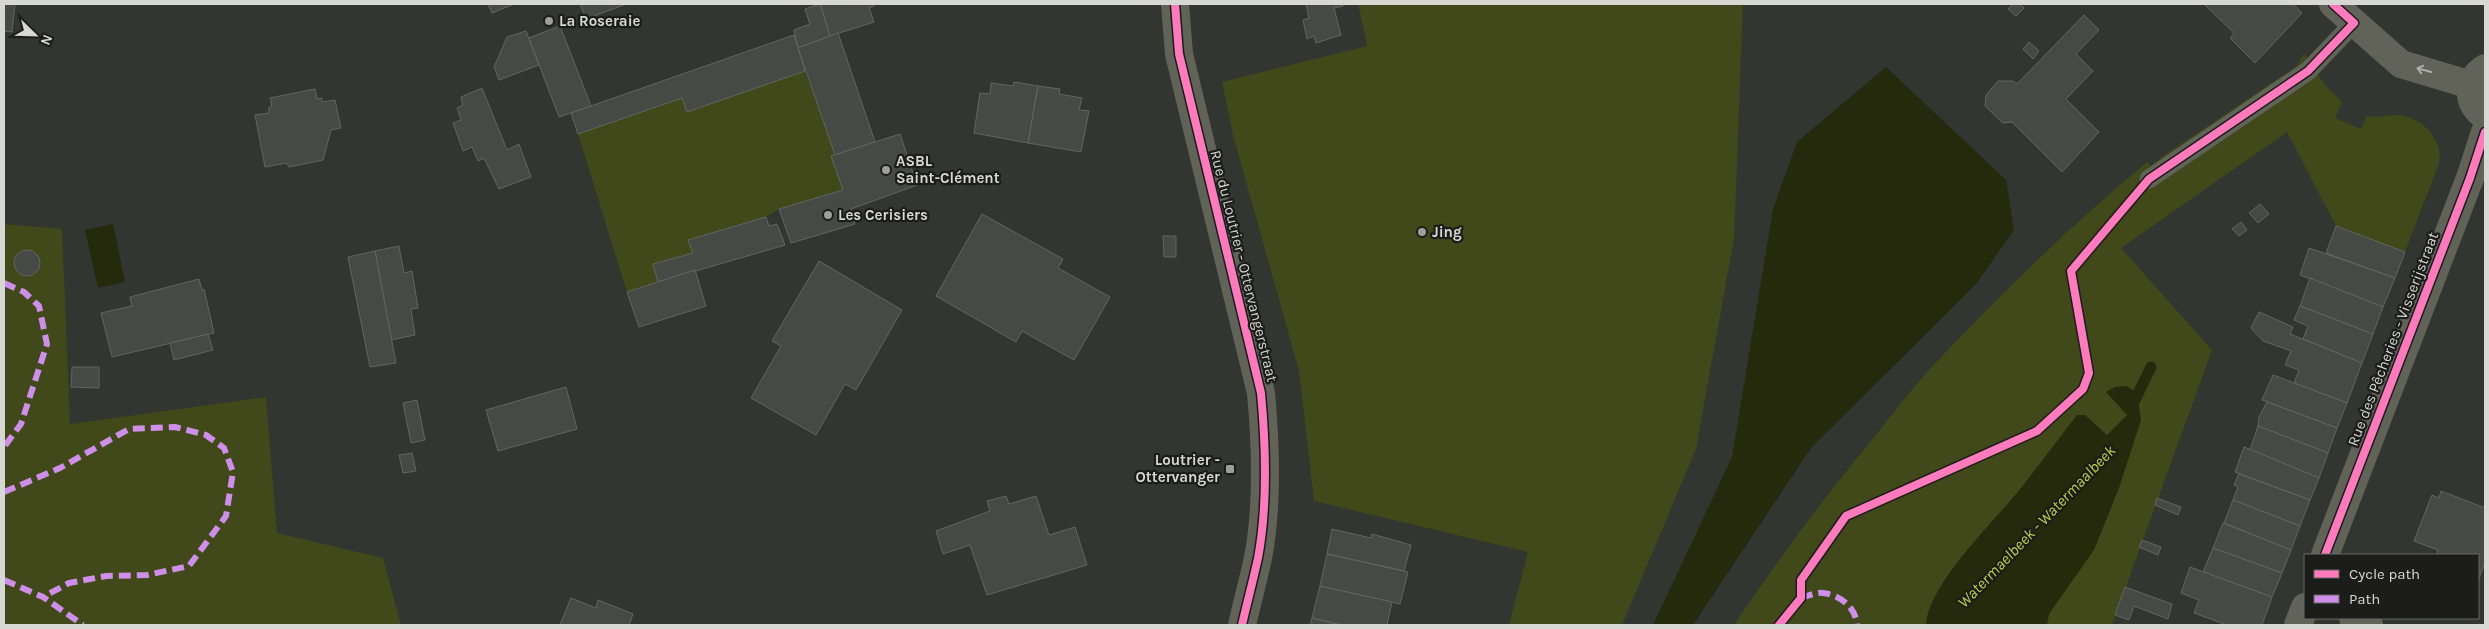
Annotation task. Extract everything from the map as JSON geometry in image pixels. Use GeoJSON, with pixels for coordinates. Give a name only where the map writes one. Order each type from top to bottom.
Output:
{"type":"FeatureCollection","features":[{"type":"Feature","properties":{"kind":"street","name":"Rue du Loutrier - Ottervangerstraat"},"geometry":{"type":"LineString","coordinates":[[1175,4],[1179,54],[1261,393],[1264,423],[1263,504],[1258,556],[1242,625]]}},
{"type":"Feature","properties":{"kind":"street"},"geometry":{"type":"LineString","coordinates":[[2333,4],[2401,64],[2478,76],[2471,99],[2477,111],[2485,116]]}},
{"type":"Feature","properties":{"kind":"street","name":"Rue des Pêcheries - Visserijstraat"},"geometry":{"type":"LineString","coordinates":[[2325,554],[2470,178],[2485,132]]}},
{"type":"Feature","properties":{"kind":"street"},"geometry":{"type":"LineString","coordinates":[[2298,625],[2304,610]]}},
{"type":"Feature","properties":{"kind":"street"},"geometry":{"type":"LineString","coordinates":[[2355,619],[2369,625]]}},
{"type":"Feature","properties":{"kind":"lane"},"geometry":{"type":"LineString","coordinates":[[2149,179],[2308,71],[2354,23]]}},
{"type":"Feature","properties":{"kind":"shaded area"},"geometry":{"type":"Polygon","coordinates":[[[1358,4],[1743,4],[1734,239],[1696,449],[1622,625],[1509,625],[1528,552],[1314,501],[1299,371],[1233,135],[1222,82],[1367,46],[1358,4]]]}},
{"type":"Feature","properties":{"kind":"shaded area"},"geometry":{"type":"Polygon","coordinates":[[[2304,53],[2325,85],[2342,102],[2335,118],[2361,129],[2367,116],[2407,116],[2422,125],[2434,138],[2440,154],[2439,163],[2405,252],[2336,226],[2287,132],[2121,248],[2212,350],[2112,625],[1734,625],[1838,481],[1921,379],[1980,316],[2062,237],[2147,162],[2151,166],[2297,66],[2304,53]]]}},
{"type":"Feature","properties":{"kind":"shaded area"},"geometry":{"type":"Polygon","coordinates":[[[805,71],[835,155],[843,190],[779,209],[766,217],[689,240],[693,253],[653,264],[658,282],[627,292],[578,134],[682,98],[687,112],[805,71]]]}},
{"type":"Feature","properties":{"kind":"shaded area"},"geometry":{"type":"Polygon","coordinates":[[[4,224],[62,229],[70,424],[266,397],[277,533],[383,558],[401,625],[4,625],[4,224]]]}},
{"type":"Feature","properties":{"kind":"water"},"geometry":{"type":"Polygon","coordinates":[[[1886,67],[2006,180],[2014,230],[1976,284],[1811,448],[1693,625],[1653,625],[1732,457],[1773,209],[1797,142],[1886,67]]]}},
{"type":"Feature","properties":{"kind":"water"},"geometry":{"type":"Polygon","coordinates":[[[113,224],[125,282],[98,288],[85,230],[113,224]]]}},
{"type":"Feature","properties":{"kind":"water"},"geometry":{"type":"Polygon","coordinates":[[[2127,386],[2137,393],[2141,420],[2119,488],[2094,550],[2049,614],[2047,625],[1926,625],[1929,610],[1948,575],[2016,494],[2077,415],[2085,415],[2107,435],[2127,415],[2106,392],[2115,387],[2127,386]]]}},
{"type":"Feature","properties":{"kind":"building"},"geometry":{"type":"Polygon","coordinates":[[[4,4],[15,4],[12,32],[4,31],[4,4]]]}},
{"type":"Feature","properties":{"kind":"building"},"geometry":{"type":"Polygon","coordinates":[[[488,4],[514,4],[492,13],[488,4]]]}},
{"type":"Feature","properties":{"kind":"building"},"geometry":{"type":"Polygon","coordinates":[[[580,4],[626,4],[586,19],[580,4]]]}},
{"type":"Feature","properties":{"kind":"building"},"geometry":{"type":"Polygon","coordinates":[[[820,4],[873,4],[874,6],[869,8],[874,22],[830,36],[820,4]]]}},
{"type":"Feature","properties":{"kind":"building"},"geometry":{"type":"Polygon","coordinates":[[[820,4],[830,36],[798,48],[794,30],[810,24],[805,9],[820,4]]]}},
{"type":"Feature","properties":{"kind":"building"},"geometry":{"type":"Polygon","coordinates":[[[1306,4],[1342,4],[1343,6],[1334,8],[1341,35],[1316,43],[1314,36],[1307,39],[1303,20],[1309,18],[1306,4]]]}},
{"type":"Feature","properties":{"kind":"building"},"geometry":{"type":"Polygon","coordinates":[[[2013,4],[2020,4],[2024,8],[2016,16],[2008,9],[2013,4]]]}},
{"type":"Feature","properties":{"kind":"building"},"geometry":{"type":"Polygon","coordinates":[[[2204,4],[2293,4],[2302,13],[2255,63],[2230,38],[2234,33],[2204,4]]]}},
{"type":"Feature","properties":{"kind":"building"},"geometry":{"type":"Polygon","coordinates":[[[2084,15],[2099,30],[2076,54],[2093,71],[2066,99],[2099,132],[2062,172],[2012,122],[2003,123],[1985,106],[1986,95],[1998,81],[2013,81],[2017,84],[2084,15]]]}},
{"type":"Feature","properties":{"kind":"building"},"geometry":{"type":"Polygon","coordinates":[[[560,26],[591,106],[559,117],[529,38],[560,26]]]}},
{"type":"Feature","properties":{"kind":"building"},"geometry":{"type":"Polygon","coordinates":[[[526,31],[539,65],[499,80],[494,67],[507,37],[526,31]]]}},
{"type":"Feature","properties":{"kind":"building"},"geometry":{"type":"Polygon","coordinates":[[[838,33],[875,142],[835,155],[798,48],[838,33]]]}},
{"type":"Feature","properties":{"kind":"building"},"geometry":{"type":"Polygon","coordinates":[[[794,35],[805,71],[687,112],[682,98],[578,134],[571,113],[794,35]]]}},
{"type":"Feature","properties":{"kind":"building"},"geometry":{"type":"Polygon","coordinates":[[[2029,42],[2039,51],[2033,59],[2023,49],[2029,42]]]}},
{"type":"Feature","properties":{"kind":"building"},"geometry":{"type":"Polygon","coordinates":[[[1014,82],[1038,86],[1028,143],[974,133],[980,93],[990,94],[991,83],[1013,86],[1014,82]]]}},
{"type":"Feature","properties":{"kind":"building"},"geometry":{"type":"Polygon","coordinates":[[[1038,86],[1060,89],[1059,94],[1082,98],[1079,110],[1089,111],[1081,152],[1028,143],[1038,86]]]}},
{"type":"Feature","properties":{"kind":"building"},"geometry":{"type":"Polygon","coordinates":[[[482,88],[507,150],[519,144],[531,177],[499,189],[484,158],[478,161],[472,147],[463,151],[453,123],[461,120],[457,108],[463,105],[461,97],[482,88]]]}},
{"type":"Feature","properties":{"kind":"building"},"geometry":{"type":"Polygon","coordinates":[[[315,89],[317,99],[322,98],[322,102],[335,100],[341,128],[331,130],[323,160],[289,167],[286,163],[265,167],[255,115],[269,113],[269,107],[272,107],[270,98],[315,89]]]}},
{"type":"Feature","properties":{"kind":"building"},"geometry":{"type":"Polygon","coordinates":[[[900,134],[917,185],[851,209],[855,224],[791,243],[779,209],[843,190],[831,156],[900,134]]]}},
{"type":"Feature","properties":{"kind":"building"},"geometry":{"type":"Polygon","coordinates":[[[2260,204],[2269,214],[2258,223],[2249,213],[2260,204]]]}},
{"type":"Feature","properties":{"kind":"building"},"geometry":{"type":"Polygon","coordinates":[[[982,214],[1063,259],[1058,268],[1110,297],[1074,360],[1022,331],[1016,342],[936,296],[982,214]]]}},
{"type":"Feature","properties":{"kind":"building"},"geometry":{"type":"Polygon","coordinates":[[[766,217],[769,226],[777,224],[785,245],[658,282],[653,264],[693,253],[688,240],[766,217]]]}},
{"type":"Feature","properties":{"kind":"building"},"geometry":{"type":"Polygon","coordinates":[[[2241,222],[2247,230],[2239,236],[2232,229],[2241,222]]]}},
{"type":"Feature","properties":{"kind":"building"},"geometry":{"type":"Polygon","coordinates":[[[2336,226],[2405,252],[2395,278],[2326,253],[2336,226]]]}},
{"type":"Feature","properties":{"kind":"building"},"geometry":{"type":"Polygon","coordinates":[[[1163,236],[1176,236],[1176,257],[1164,257],[1163,236]]]}},
{"type":"Feature","properties":{"kind":"building"},"geometry":{"type":"Polygon","coordinates":[[[399,246],[404,273],[412,271],[418,308],[411,309],[415,335],[391,340],[375,251],[399,246]]]}},
{"type":"Feature","properties":{"kind":"building"},"geometry":{"type":"Polygon","coordinates":[[[2309,248],[2395,278],[2383,307],[2300,275],[2309,248]]]}},
{"type":"Feature","properties":{"kind":"building"},"geometry":{"type":"Polygon","coordinates":[[[27,250],[36,254],[40,263],[36,272],[27,276],[18,272],[14,263],[18,254],[27,250]]]}},
{"type":"Feature","properties":{"kind":"building"},"geometry":{"type":"Polygon","coordinates":[[[375,251],[396,363],[370,367],[348,257],[375,251]]]}},
{"type":"Feature","properties":{"kind":"building"},"geometry":{"type":"Polygon","coordinates":[[[819,261],[902,310],[856,390],[845,384],[816,435],[751,398],[781,346],[772,341],[819,261]]]}},
{"type":"Feature","properties":{"kind":"building"},"geometry":{"type":"Polygon","coordinates":[[[695,270],[706,306],[639,327],[627,292],[695,270]]]}},
{"type":"Feature","properties":{"kind":"building"},"geometry":{"type":"Polygon","coordinates":[[[2310,278],[2383,307],[2373,334],[2300,306],[2310,278]]]}},
{"type":"Feature","properties":{"kind":"building"},"geometry":{"type":"Polygon","coordinates":[[[199,279],[202,290],[204,289],[214,333],[112,357],[101,313],[132,306],[130,297],[199,279]]]}},
{"type":"Feature","properties":{"kind":"building"},"geometry":{"type":"Polygon","coordinates":[[[2300,306],[2373,334],[2362,363],[2303,339],[2308,326],[2294,320],[2300,306]]]}},
{"type":"Feature","properties":{"kind":"building"},"geometry":{"type":"Polygon","coordinates":[[[2259,312],[2293,327],[2290,334],[2362,363],[2347,403],[2294,383],[2299,370],[2285,365],[2291,351],[2263,341],[2251,328],[2259,312]]]}},
{"type":"Feature","properties":{"kind":"building"},"geometry":{"type":"Polygon","coordinates":[[[208,334],[213,350],[174,360],[170,343],[208,334]]]}},
{"type":"Feature","properties":{"kind":"building"},"geometry":{"type":"Polygon","coordinates":[[[72,367],[99,367],[99,388],[71,387],[72,367]]]}},
{"type":"Feature","properties":{"kind":"building"},"geometry":{"type":"Polygon","coordinates":[[[2273,375],[2347,403],[2337,428],[2262,400],[2273,375]]]}},
{"type":"Feature","properties":{"kind":"building"},"geometry":{"type":"Polygon","coordinates":[[[566,387],[577,429],[498,451],[486,410],[566,387]]]}},
{"type":"Feature","properties":{"kind":"building"},"geometry":{"type":"Polygon","coordinates":[[[417,400],[425,440],[411,443],[403,403],[417,400]]]}},
{"type":"Feature","properties":{"kind":"building"},"geometry":{"type":"Polygon","coordinates":[[[2267,402],[2337,428],[2328,453],[2258,426],[2259,417],[2267,402]]]}},
{"type":"Feature","properties":{"kind":"building"},"geometry":{"type":"Polygon","coordinates":[[[2258,426],[2328,453],[2319,478],[2250,450],[2258,426]]]}},
{"type":"Feature","properties":{"kind":"building"},"geometry":{"type":"Polygon","coordinates":[[[2244,447],[2319,478],[2310,500],[2235,472],[2244,447]]]}},
{"type":"Feature","properties":{"kind":"building"},"geometry":{"type":"Polygon","coordinates":[[[412,453],[416,471],[403,473],[399,455],[412,453]]]}},
{"type":"Feature","properties":{"kind":"building"},"geometry":{"type":"Polygon","coordinates":[[[2239,474],[2310,500],[2300,526],[2233,500],[2238,487],[2234,485],[2239,474]]]}},
{"type":"Feature","properties":{"kind":"building"},"geometry":{"type":"Polygon","coordinates":[[[2441,491],[2485,508],[2485,562],[2479,578],[2479,554],[2436,554],[2438,550],[2414,541],[2432,495],[2439,498],[2441,491]]]}},
{"type":"Feature","properties":{"kind":"building"},"geometry":{"type":"Polygon","coordinates":[[[1006,496],[1009,504],[1036,496],[1049,535],[1075,527],[1087,565],[987,595],[970,545],[943,554],[936,531],[990,511],[987,501],[1006,496]]]}},
{"type":"Feature","properties":{"kind":"building"},"geometry":{"type":"Polygon","coordinates":[[[2157,498],[2181,507],[2178,515],[2155,505],[2157,498]]]}},
{"type":"Feature","properties":{"kind":"building"},"geometry":{"type":"Polygon","coordinates":[[[2233,500],[2300,526],[2291,550],[2224,523],[2233,500]]]}},
{"type":"Feature","properties":{"kind":"building"},"geometry":{"type":"Polygon","coordinates":[[[2223,523],[2291,550],[2282,573],[2213,548],[2223,523]]]}},
{"type":"Feature","properties":{"kind":"building"},"geometry":{"type":"Polygon","coordinates":[[[1332,529],[1371,538],[1372,534],[1411,545],[1404,571],[1327,554],[1332,529]]]}},
{"type":"Feature","properties":{"kind":"building"},"geometry":{"type":"Polygon","coordinates":[[[2142,540],[2161,547],[2158,555],[2139,547],[2142,540]]]}},
{"type":"Feature","properties":{"kind":"building"},"geometry":{"type":"Polygon","coordinates":[[[2213,548],[2282,573],[2272,597],[2203,572],[2213,548]]]}},
{"type":"Feature","properties":{"kind":"building"},"geometry":{"type":"Polygon","coordinates":[[[1327,554],[1408,572],[1400,604],[1320,586],[1327,554]]]}},
{"type":"Feature","properties":{"kind":"building"},"geometry":{"type":"Polygon","coordinates":[[[2190,567],[2272,597],[2262,625],[2227,625],[2194,613],[2199,600],[2181,593],[2190,567]]]}},
{"type":"Feature","properties":{"kind":"building"},"geometry":{"type":"Polygon","coordinates":[[[1320,586],[1392,602],[1387,625],[1341,625],[1312,618],[1320,586]]]}},
{"type":"Feature","properties":{"kind":"building"},"geometry":{"type":"Polygon","coordinates":[[[2125,587],[2172,604],[2168,619],[2134,606],[2129,620],[2115,615],[2125,587]]]}},
{"type":"Feature","properties":{"kind":"building"},"geometry":{"type":"Polygon","coordinates":[[[571,598],[596,608],[598,600],[633,614],[629,625],[560,625],[571,598]]]}},
{"type":"Feature","properties":{"kind":"building"},"geometry":{"type":"Polygon","coordinates":[[[1312,618],[1341,625],[1310,625],[1312,618]]]}},
{"type":"Feature","properties":{"kind":"waterway","name":"Watermaelbeek - Watermaalbeek"},"geometry":{"type":"LineString","coordinates":[[2132,406],[2151,367]]}},
{"type":"Feature","properties":{"kind":"marked path"},"geometry":{"type":"LineString","coordinates":[[4,283],[24,292],[39,306],[47,344],[21,424],[4,447]]}},
{"type":"Feature","properties":{"kind":"marked path"},"geometry":{"type":"LineString","coordinates":[[4,492],[60,468],[129,429],[175,427],[206,435],[224,448],[233,472],[226,516],[189,566],[147,575],[106,576],[69,583],[43,597]]}},
{"type":"Feature","properties":{"kind":"marked path"},"geometry":{"type":"LineString","coordinates":[[4,580],[43,597],[83,625]]}},
{"type":"Feature","properties":{"kind":"marked path"},"geometry":{"type":"LineString","coordinates":[[1801,598],[1821,593],[1836,596],[1851,608],[1857,625]]}},
{"type":"Feature","properties":{"kind":"cycle path"},"geometry":{"type":"LineString","coordinates":[[1175,4],[1179,54],[1261,393],[1265,455],[1265,497],[1258,558],[1242,625]]}},
{"type":"Feature","properties":{"kind":"cycle path"},"geometry":{"type":"LineString","coordinates":[[1779,625],[1801,598],[1801,580],[1846,516],[2037,431],[2083,389],[2089,373],[2071,271],[2149,179],[2308,71],[2354,23],[2333,4]]}},
{"type":"Feature","properties":{"kind":"cycle path"},"geometry":{"type":"LineString","coordinates":[[2325,554],[2470,178],[2485,132]]}},
{"type":"Feature","properties":{"kind":"place","name":"La Roseraie"},"geometry":{"type":"Point","coordinates":[549,21]}},
{"type":"Feature","properties":{"kind":"place","name":"ASBL Saint-Clément"},"geometry":{"type":"Point","coordinates":[886,170]}},
{"type":"Feature","properties":{"kind":"place","name":"Les Cerisiers"},"geometry":{"type":"Point","coordinates":[828,215]}},
{"type":"Feature","properties":{"kind":"place","name":"Jing"},"geometry":{"type":"Point","coordinates":[1422,232]}},
{"type":"Feature","properties":{"kind":"place","name":"Loutrier - Ottervanger"},"geometry":{"type":"Point","coordinates":[1230,469]}}]}
